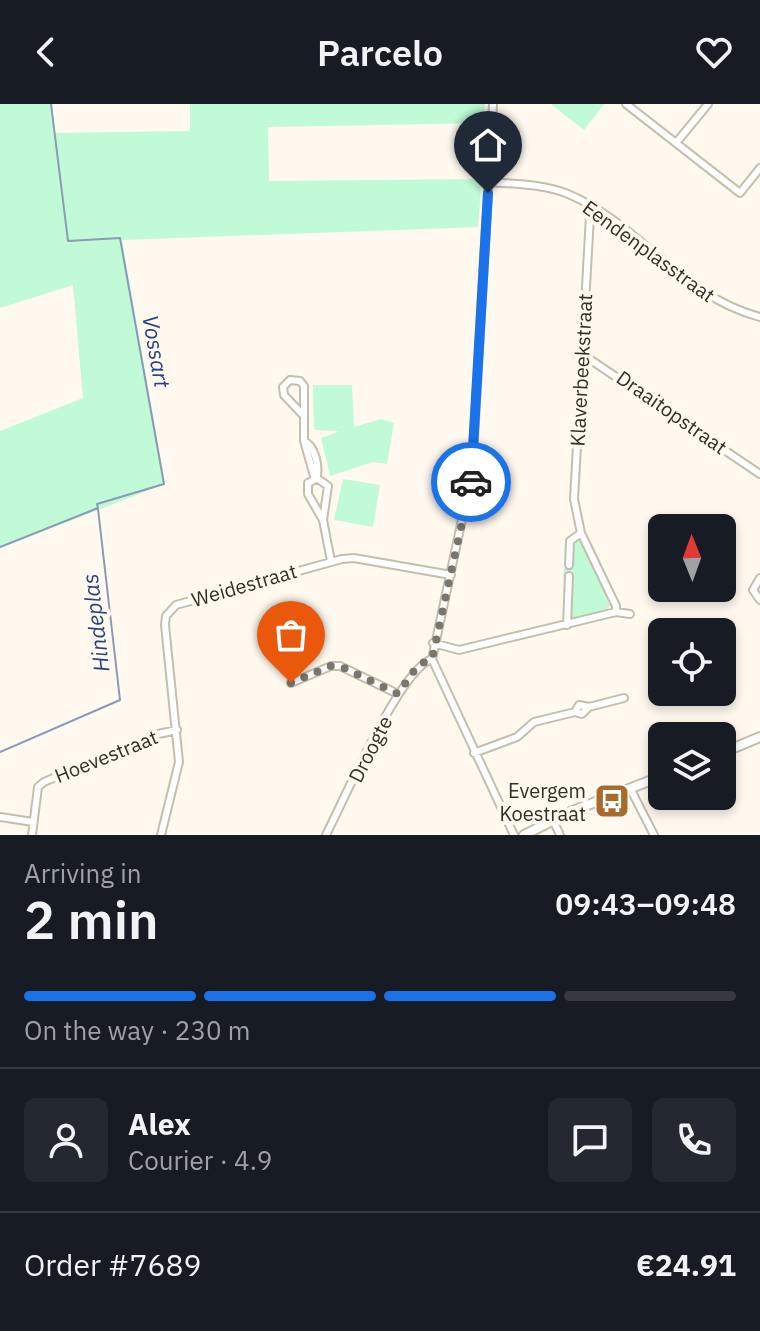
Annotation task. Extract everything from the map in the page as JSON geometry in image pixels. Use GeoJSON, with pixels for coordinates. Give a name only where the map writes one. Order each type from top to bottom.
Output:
{"type":"FeatureCollection","features":[{"type":"Feature","properties":{"kind":"street"},"geometry":{"type":"LineString","coordinates":[[493,104],[472,473],[432,659],[514,835]]}},
{"type":"Feature","properties":{"kind":"street"},"geometry":{"type":"LineString","coordinates":[[626,104],[740,193],[760,168]]}},
{"type":"Feature","properties":{"kind":"street"},"geometry":{"type":"LineString","coordinates":[[676,143],[708,104]]}},
{"type":"Feature","properties":{"kind":"street","name":"Eendenplasstraat"},"geometry":{"type":"LineString","coordinates":[[489,182],[558,190],[595,208],[696,289],[729,307],[760,317]]}},
{"type":"Feature","properties":{"kind":"street","name":"Klaverbeekstraat"},"geometry":{"type":"LineString","coordinates":[[595,208],[590,216],[574,499],[581,533],[616,606],[616,612]]}},
{"type":"Feature","properties":{"kind":"street","name":"Draaitopstraat"},"geometry":{"type":"LineString","coordinates":[[582,354],[760,474]]}},
{"type":"Feature","properties":{"kind":"street"},"geometry":{"type":"LineString","coordinates":[[302,414],[284,395],[283,387],[290,380],[300,381],[304,386],[304,441],[312,447],[318,468],[316,479],[306,488],[323,520],[331,561]]}},
{"type":"Feature","properties":{"kind":"street"},"geometry":{"type":"LineString","coordinates":[[316,479],[328,486],[323,520]]}},
{"type":"Feature","properties":{"kind":"street"},"geometry":{"type":"LineString","coordinates":[[569,565],[570,541],[581,533]]}},
{"type":"Feature","properties":{"kind":"street","name":"Weidestraat"},"geometry":{"type":"LineString","coordinates":[[161,835],[179,773],[165,625],[170,609],[331,561],[354,558],[451,575]]}},
{"type":"Feature","properties":{"kind":"street"},"geometry":{"type":"LineString","coordinates":[[567,625],[569,576]]}},
{"type":"Feature","properties":{"kind":"street"},"geometry":{"type":"LineString","coordinates":[[760,578],[753,590],[760,600]]}},
{"type":"Feature","properties":{"kind":"street"},"geometry":{"type":"LineString","coordinates":[[433,643],[459,650],[616,612],[630,614]]}},
{"type":"Feature","properties":{"kind":"street","name":"Droogte"},"geometry":{"type":"LineString","coordinates":[[326,835],[398,694],[418,665],[432,659]]}},
{"type":"Feature","properties":{"kind":"street"},"geometry":{"type":"LineString","coordinates":[[291,683],[331,666],[340,666],[398,694]]}},
{"type":"Feature","properties":{"kind":"street"},"geometry":{"type":"LineString","coordinates":[[474,753],[517,737],[534,722],[575,712],[579,705],[589,707],[624,698]]}},
{"type":"Feature","properties":{"kind":"street","name":"Hoevestraat"},"geometry":{"type":"LineString","coordinates":[[32,835],[38,787],[44,782],[177,730]]}},
{"type":"Feature","properties":{"kind":"street"},"geometry":{"type":"LineString","coordinates":[[736,747],[760,737]]}},
{"type":"Feature","properties":{"kind":"street"},"geometry":{"type":"LineString","coordinates":[[524,835],[648,781]]}},
{"type":"Feature","properties":{"kind":"street"},"geometry":{"type":"LineString","coordinates":[[630,788],[654,835]]}},
{"type":"Feature","properties":{"kind":"street"},"geometry":{"type":"LineString","coordinates":[[0,817],[33,822]]}},
{"type":"Feature","properties":{"kind":"street"},"geometry":{"type":"LineString","coordinates":[[553,820],[560,835]]}},
{"type":"Feature","properties":{"kind":"green space"},"geometry":{"type":"Polygon","coordinates":[[[0,104],[52,104],[55,133],[190,131],[190,104],[485,104],[483,123],[268,127],[269,181],[482,179],[478,227],[122,240],[165,484],[0,548],[0,431],[83,398],[73,285],[0,308],[0,104]]]}},
{"type":"Feature","properties":{"kind":"green space"},"geometry":{"type":"Polygon","coordinates":[[[551,104],[604,104],[584,130],[551,104]]]}},
{"type":"Feature","properties":{"kind":"green space"},"geometry":{"type":"Polygon","coordinates":[[[313,385],[352,385],[354,427],[381,419],[394,423],[387,464],[373,462],[330,476],[321,438],[340,431],[314,430],[313,385]]]}},
{"type":"Feature","properties":{"kind":"green space"},"geometry":{"type":"Polygon","coordinates":[[[343,479],[380,485],[373,527],[334,520],[343,479]]]}},
{"type":"Feature","properties":{"kind":"green space"},"geometry":{"type":"Polygon","coordinates":[[[580,537],[610,606],[604,613],[570,621],[573,574],[563,577],[564,568],[571,567],[572,544],[580,537]]]}},
{"type":"Feature","properties":{"kind":"waterway","name":"Vossart"},"geometry":{"type":"LineString","coordinates":[[0,547],[98,508],[97,504],[164,484],[120,238],[68,241],[51,104]]}},
{"type":"Feature","properties":{"kind":"waterway","name":"Hindeplas"},"geometry":{"type":"LineString","coordinates":[[0,752],[120,700],[98,509]]}},
{"type":"Feature","properties":{"kind":"way so far"},"geometry":{"type":"LineString","coordinates":[[291,683],[331,666],[340,666],[398,694],[418,665],[432,659],[433,643],[471,482]]}},
{"type":"Feature","properties":{"kind":"place","name":"Evergem Koestraat"},"geometry":{"type":"Point","coordinates":[612,801]}},
{"type":"Feature","properties":{"kind":"route"},"geometry":{"type":"LineString","coordinates":[[471,482],[488,193]]}}]}
